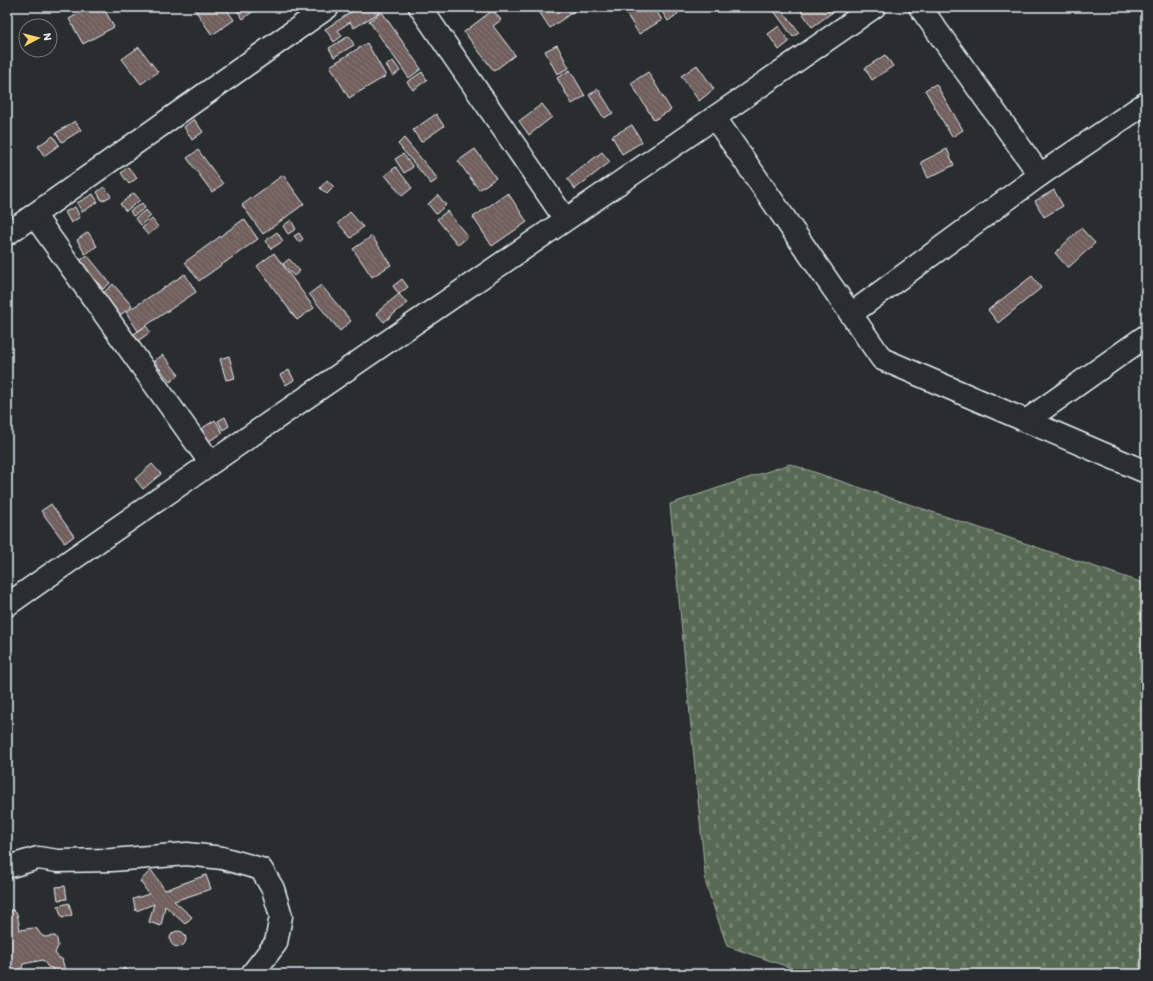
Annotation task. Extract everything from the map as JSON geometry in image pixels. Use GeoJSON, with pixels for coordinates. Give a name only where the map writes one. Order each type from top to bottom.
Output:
{"type":"FeatureCollection","features":[{"type":"Feature","properties":{"kind":"street"},"geometry":{"type":"LineString","coordinates":[[7,234],[328,7]]}},
{"type":"Feature","properties":{"kind":"street"},"geometry":{"type":"LineString","coordinates":[[420,7],[565,219]]}},
{"type":"Feature","properties":{"kind":"street"},"geometry":{"type":"LineString","coordinates":[[7,605],[210,462],[715,118],[874,7]]}},
{"type":"Feature","properties":{"kind":"street"},"geometry":{"type":"LineString","coordinates":[[920,7],[1040,175]]}},
{"type":"Feature","properties":{"kind":"street"},"geometry":{"type":"LineString","coordinates":[[851,314],[1040,175],[1146,103]]}},
{"type":"Feature","properties":{"kind":"street"},"geometry":{"type":"LineString","coordinates":[[715,118],[882,359],[1146,472]]}},
{"type":"Feature","properties":{"kind":"street"},"geometry":{"type":"LineString","coordinates":[[34,215],[210,462]]}},
{"type":"Feature","properties":{"kind":"street"},"geometry":{"type":"LineString","coordinates":[[1026,421],[1146,336]]}},
{"type":"Feature","properties":{"kind":"street"},"geometry":{"type":"LineString","coordinates":[[7,866],[38,858],[58,861],[112,860],[187,854],[222,858],[261,869],[273,889],[281,916],[276,943],[252,974]]}},
{"type":"Feature","properties":{"kind":"green space"},"geometry":{"type":"Polygon","coordinates":[[[790,464],[1146,584],[1146,974],[809,974],[727,946],[706,884],[670,504],[790,464]]]}},
{"type":"Feature","properties":{"kind":"building"},"geometry":{"type":"Polygon","coordinates":[[[90,7],[103,7],[114,27],[83,44],[69,19],[90,7]]]}},
{"type":"Feature","properties":{"kind":"building"},"geometry":{"type":"Polygon","coordinates":[[[193,7],[225,7],[234,20],[212,35],[193,7]]]}},
{"type":"Feature","properties":{"kind":"building"},"geometry":{"type":"Polygon","coordinates":[[[240,7],[259,7],[243,19],[236,9],[240,7]]]}},
{"type":"Feature","properties":{"kind":"building"},"geometry":{"type":"Polygon","coordinates":[[[359,7],[377,7],[380,12],[354,28],[350,22],[338,30],[342,36],[334,42],[325,29],[359,7]]]}},
{"type":"Feature","properties":{"kind":"building"},"geometry":{"type":"Polygon","coordinates":[[[543,7],[580,7],[550,28],[538,10],[543,7]]]}},
{"type":"Feature","properties":{"kind":"building"},"geometry":{"type":"Polygon","coordinates":[[[622,7],[654,7],[662,20],[639,34],[622,7]]]}},
{"type":"Feature","properties":{"kind":"building"},"geometry":{"type":"Polygon","coordinates":[[[670,7],[673,7],[678,14],[668,21],[662,12],[670,7]]]}},
{"type":"Feature","properties":{"kind":"building"},"geometry":{"type":"Polygon","coordinates":[[[779,7],[799,33],[793,37],[774,11],[779,7]]]}},
{"type":"Feature","properties":{"kind":"building"},"geometry":{"type":"Polygon","coordinates":[[[840,7],[812,27],[799,8],[840,7]]]}},
{"type":"Feature","properties":{"kind":"building"},"geometry":{"type":"Polygon","coordinates":[[[493,10],[501,20],[493,26],[515,55],[494,71],[464,32],[493,10]]]}},
{"type":"Feature","properties":{"kind":"building"},"geometry":{"type":"Polygon","coordinates":[[[382,12],[421,69],[409,78],[369,21],[382,12]]]}},
{"type":"Feature","properties":{"kind":"building"},"geometry":{"type":"Polygon","coordinates":[[[779,26],[789,42],[779,50],[768,34],[779,26]]]}},
{"type":"Feature","properties":{"kind":"building"},"geometry":{"type":"Polygon","coordinates":[[[349,36],[354,45],[334,57],[329,48],[349,36]]]}},
{"type":"Feature","properties":{"kind":"building"},"geometry":{"type":"Polygon","coordinates":[[[367,43],[386,76],[349,98],[330,66],[367,43]]]}},
{"type":"Feature","properties":{"kind":"building"},"geometry":{"type":"Polygon","coordinates":[[[557,45],[569,68],[557,74],[545,51],[557,45]]]}},
{"type":"Feature","properties":{"kind":"building"},"geometry":{"type":"Polygon","coordinates":[[[139,47],[158,72],[141,84],[122,59],[139,47]]]}},
{"type":"Feature","properties":{"kind":"building"},"geometry":{"type":"Polygon","coordinates":[[[885,55],[893,66],[872,80],[865,68],[885,55]]]}},
{"type":"Feature","properties":{"kind":"building"},"geometry":{"type":"Polygon","coordinates":[[[393,61],[400,71],[393,76],[386,65],[393,61]]]}},
{"type":"Feature","properties":{"kind":"building"},"geometry":{"type":"Polygon","coordinates":[[[697,65],[714,89],[699,101],[681,76],[697,65]]]}},
{"type":"Feature","properties":{"kind":"building"},"geometry":{"type":"Polygon","coordinates":[[[570,70],[585,96],[572,104],[557,78],[570,70]]]}},
{"type":"Feature","properties":{"kind":"building"},"geometry":{"type":"Polygon","coordinates":[[[422,72],[427,80],[413,90],[407,82],[422,72]]]}},
{"type":"Feature","properties":{"kind":"building"},"geometry":{"type":"Polygon","coordinates":[[[648,72],[671,110],[654,120],[631,83],[648,72]]]}},
{"type":"Feature","properties":{"kind":"building"},"geometry":{"type":"Polygon","coordinates":[[[936,84],[963,130],[952,137],[925,90],[936,84]]]}},
{"type":"Feature","properties":{"kind":"building"},"geometry":{"type":"Polygon","coordinates":[[[598,89],[613,113],[604,118],[589,95],[598,89]]]}},
{"type":"Feature","properties":{"kind":"building"},"geometry":{"type":"Polygon","coordinates":[[[542,104],[552,117],[529,135],[519,121],[542,104]]]}},
{"type":"Feature","properties":{"kind":"building"},"geometry":{"type":"Polygon","coordinates":[[[436,114],[444,126],[421,142],[413,130],[436,114]]]}},
{"type":"Feature","properties":{"kind":"building"},"geometry":{"type":"Polygon","coordinates":[[[194,119],[203,132],[192,140],[184,127],[194,119]]]}},
{"type":"Feature","properties":{"kind":"building"},"geometry":{"type":"Polygon","coordinates":[[[75,121],[81,130],[62,142],[56,133],[75,121]]]}},
{"type":"Feature","properties":{"kind":"building"},"geometry":{"type":"Polygon","coordinates":[[[632,125],[642,142],[622,154],[612,136],[632,125]]]}},
{"type":"Feature","properties":{"kind":"building"},"geometry":{"type":"Polygon","coordinates":[[[53,136],[59,145],[44,156],[38,146],[53,136]]]}},
{"type":"Feature","properties":{"kind":"building"},"geometry":{"type":"Polygon","coordinates":[[[404,138],[438,179],[431,184],[398,144],[404,138]]]}},
{"type":"Feature","properties":{"kind":"building"},"geometry":{"type":"Polygon","coordinates":[[[475,149],[496,178],[479,190],[458,161],[475,149]]]}},
{"type":"Feature","properties":{"kind":"building"},"geometry":{"type":"Polygon","coordinates":[[[947,149],[954,165],[928,178],[921,162],[947,149]]]}},
{"type":"Feature","properties":{"kind":"building"},"geometry":{"type":"Polygon","coordinates":[[[198,150],[223,184],[212,192],[187,158],[198,150]]]}},
{"type":"Feature","properties":{"kind":"building"},"geometry":{"type":"Polygon","coordinates":[[[602,152],[610,162],[575,189],[567,179],[602,152]]]}},
{"type":"Feature","properties":{"kind":"building"},"geometry":{"type":"Polygon","coordinates":[[[403,154],[413,167],[404,173],[395,159],[403,154]]]}},
{"type":"Feature","properties":{"kind":"building"},"geometry":{"type":"Polygon","coordinates":[[[128,167],[137,178],[129,184],[121,173],[128,167]]]}},
{"type":"Feature","properties":{"kind":"building"},"geometry":{"type":"Polygon","coordinates":[[[396,167],[412,188],[402,196],[385,175],[396,167]]]}},
{"type":"Feature","properties":{"kind":"building"},"geometry":{"type":"Polygon","coordinates":[[[283,175],[304,204],[263,234],[242,205],[283,175]]]}},
{"type":"Feature","properties":{"kind":"building"},"geometry":{"type":"Polygon","coordinates":[[[327,180],[334,187],[327,194],[320,188],[327,180]]]}},
{"type":"Feature","properties":{"kind":"building"},"geometry":{"type":"Polygon","coordinates":[[[104,187],[111,196],[102,201],[97,192],[104,187]]]}},
{"type":"Feature","properties":{"kind":"building"},"geometry":{"type":"Polygon","coordinates":[[[1054,190],[1063,206],[1044,217],[1035,201],[1054,190]]]}},
{"type":"Feature","properties":{"kind":"building"},"geometry":{"type":"Polygon","coordinates":[[[134,193],[140,200],[126,211],[120,204],[134,193]]]}},
{"type":"Feature","properties":{"kind":"building"},"geometry":{"type":"Polygon","coordinates":[[[508,193],[527,222],[492,246],[473,217],[508,193]]]}},
{"type":"Feature","properties":{"kind":"building"},"geometry":{"type":"Polygon","coordinates":[[[93,194],[98,202],[82,212],[77,203],[93,194]]]}},
{"type":"Feature","properties":{"kind":"building"},"geometry":{"type":"Polygon","coordinates":[[[438,195],[446,205],[436,214],[428,204],[438,195]]]}},
{"type":"Feature","properties":{"kind":"building"},"geometry":{"type":"Polygon","coordinates":[[[142,203],[145,208],[133,216],[130,211],[142,203]]]}},
{"type":"Feature","properties":{"kind":"building"},"geometry":{"type":"Polygon","coordinates":[[[75,207],[80,217],[71,223],[65,212],[75,207]]]}},
{"type":"Feature","properties":{"kind":"building"},"geometry":{"type":"Polygon","coordinates":[[[146,210],[151,216],[141,225],[135,218],[146,210]]]}},
{"type":"Feature","properties":{"kind":"building"},"geometry":{"type":"Polygon","coordinates":[[[447,211],[468,237],[458,245],[437,219],[447,211]]]}},
{"type":"Feature","properties":{"kind":"building"},"geometry":{"type":"Polygon","coordinates":[[[350,212],[363,227],[351,238],[338,223],[350,212]]]}},
{"type":"Feature","properties":{"kind":"building"},"geometry":{"type":"Polygon","coordinates":[[[152,219],[158,227],[148,235],[142,228],[152,219]]]}},
{"type":"Feature","properties":{"kind":"building"},"geometry":{"type":"Polygon","coordinates":[[[244,219],[258,239],[199,281],[185,262],[244,219]]]}},
{"type":"Feature","properties":{"kind":"building"},"geometry":{"type":"Polygon","coordinates":[[[291,220],[296,229],[288,234],[283,226],[291,220]]]}},
{"type":"Feature","properties":{"kind":"building"},"geometry":{"type":"Polygon","coordinates":[[[1081,228],[1095,243],[1068,268],[1055,253],[1081,228]]]}},
{"type":"Feature","properties":{"kind":"building"},"geometry":{"type":"Polygon","coordinates":[[[88,232],[97,246],[85,254],[77,240],[88,232]]]}},
{"type":"Feature","properties":{"kind":"building"},"geometry":{"type":"Polygon","coordinates":[[[277,232],[283,241],[271,249],[265,241],[277,232]]]}},
{"type":"Feature","properties":{"kind":"building"},"geometry":{"type":"Polygon","coordinates":[[[299,233],[303,239],[299,242],[294,236],[299,233]]]}},
{"type":"Feature","properties":{"kind":"building"},"geometry":{"type":"Polygon","coordinates":[[[372,236],[391,265],[372,277],[353,249],[372,236]]]}},
{"type":"Feature","properties":{"kind":"building"},"geometry":{"type":"Polygon","coordinates":[[[274,253],[314,308],[297,320],[257,266],[274,253]]]}},
{"type":"Feature","properties":{"kind":"building"},"geometry":{"type":"Polygon","coordinates":[[[87,255],[110,283],[103,289],[80,261],[87,255]]]}},
{"type":"Feature","properties":{"kind":"building"},"geometry":{"type":"Polygon","coordinates":[[[289,259],[300,271],[294,276],[283,264],[289,259]]]}},
{"type":"Feature","properties":{"kind":"building"},"geometry":{"type":"Polygon","coordinates":[[[185,274],[196,292],[138,331],[126,312],[185,274]]]}},
{"type":"Feature","properties":{"kind":"building"},"geometry":{"type":"Polygon","coordinates":[[[1032,276],[1041,288],[998,323],[988,310],[1032,276]]]}},
{"type":"Feature","properties":{"kind":"building"},"geometry":{"type":"Polygon","coordinates":[[[402,279],[408,287],[399,294],[393,286],[402,279]]]}},
{"type":"Feature","properties":{"kind":"building"},"geometry":{"type":"Polygon","coordinates":[[[113,284],[132,306],[119,316],[101,295],[113,284]]]}},
{"type":"Feature","properties":{"kind":"building"},"geometry":{"type":"Polygon","coordinates":[[[321,285],[351,321],[340,331],[309,294],[321,285]]]}},
{"type":"Feature","properties":{"kind":"building"},"geometry":{"type":"Polygon","coordinates":[[[399,294],[407,303],[384,322],[376,313],[399,294]]]}},
{"type":"Feature","properties":{"kind":"building"},"geometry":{"type":"Polygon","coordinates":[[[146,326],[150,332],[138,341],[134,334],[146,326]]]}},
{"type":"Feature","properties":{"kind":"building"},"geometry":{"type":"Polygon","coordinates":[[[163,355],[179,375],[170,382],[154,361],[163,355]]]}},
{"type":"Feature","properties":{"kind":"building"},"geometry":{"type":"Polygon","coordinates":[[[229,356],[235,378],[226,380],[220,359],[229,356]]]}},
{"type":"Feature","properties":{"kind":"building"},"geometry":{"type":"Polygon","coordinates":[[[289,370],[294,380],[286,385],[280,375],[289,370]]]}},
{"type":"Feature","properties":{"kind":"building"},"geometry":{"type":"Polygon","coordinates":[[[225,417],[229,426],[223,430],[218,421],[225,417]]]}},
{"type":"Feature","properties":{"kind":"building"},"geometry":{"type":"Polygon","coordinates":[[[215,420],[223,433],[209,441],[201,429],[215,420]]]}},
{"type":"Feature","properties":{"kind":"building"},"geometry":{"type":"Polygon","coordinates":[[[152,464],[161,474],[143,489],[135,479],[152,464]]]}},
{"type":"Feature","properties":{"kind":"building"},"geometry":{"type":"Polygon","coordinates":[[[51,504],[74,536],[65,543],[41,511],[51,504]]]}},
{"type":"Feature","properties":{"kind":"building"},"geometry":{"type":"Polygon","coordinates":[[[151,870],[165,890],[206,875],[211,889],[174,901],[192,917],[185,924],[165,906],[161,926],[149,922],[154,904],[136,911],[133,899],[149,894],[140,881],[151,870]]]}},
{"type":"Feature","properties":{"kind":"building"},"geometry":{"type":"Polygon","coordinates":[[[65,886],[67,899],[58,900],[56,887],[65,886]]]}},
{"type":"Feature","properties":{"kind":"building"},"geometry":{"type":"Polygon","coordinates":[[[69,903],[72,915],[62,918],[58,906],[69,903]]]}},
{"type":"Feature","properties":{"kind":"building"},"geometry":{"type":"Polygon","coordinates":[[[7,910],[13,910],[17,914],[20,930],[33,928],[37,929],[41,935],[45,937],[55,936],[58,946],[55,953],[62,959],[66,974],[54,974],[52,968],[48,967],[43,960],[23,964],[22,968],[17,970],[17,974],[7,974],[7,966],[9,963],[7,961],[7,910]]]}},
{"type":"Feature","properties":{"kind":"building"},"geometry":{"type":"Polygon","coordinates":[[[175,931],[181,931],[186,936],[184,945],[181,947],[175,947],[170,942],[170,936],[175,931]]]}},
{"type":"Feature","properties":{"kind":"building"},"geometry":{"type":"Polygon","coordinates":[[[124,968],[130,974],[118,974],[124,968]]]}}]}
